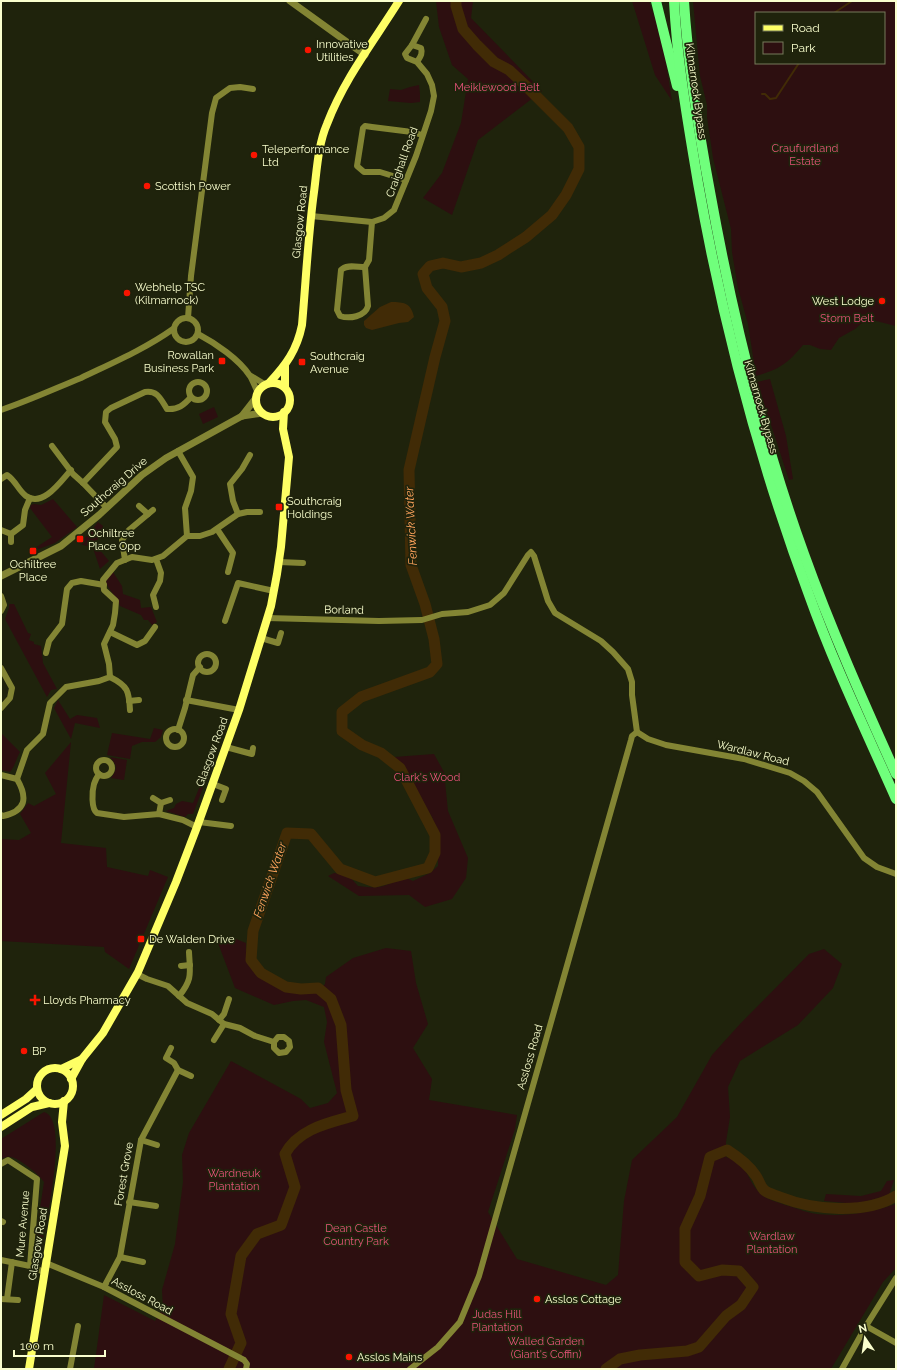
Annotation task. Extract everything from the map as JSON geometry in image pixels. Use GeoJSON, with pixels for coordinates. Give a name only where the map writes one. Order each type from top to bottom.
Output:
{"type":"FeatureCollection","features":[{"type":"Feature","properties":{"kind":"highway"},"geometry":{"type":"LineString","coordinates":[[656,1],[678,93],[686,110]]}},
{"type":"Feature","properties":{"kind":"highway","name":"Kilmarnock Bypass"},"geometry":{"type":"LineString","coordinates":[[674,1],[677,41],[686,110],[713,263],[736,363],[756,435],[809,597],[852,702],[896,799]]}},
{"type":"Feature","properties":{"kind":"highway","name":"Kilmarnock Bypass"},"geometry":{"type":"LineString","coordinates":[[684,1],[690,68],[716,228],[734,313],[760,416],[806,558],[851,675],[896,774]]}},
{"type":"Feature","properties":{"kind":"main road","name":"Glasgow Road"},"geometry":{"type":"LineString","coordinates":[[267,384],[285,366],[299,340],[302,325],[311,216],[318,161],[327,123],[342,92],[399,1]]}},
{"type":"Feature","properties":{"kind":"main road","name":"Glasgow Road"},"geometry":{"type":"LineString","coordinates":[[285,366],[285,387]]}},
{"type":"Feature","properties":{"kind":"main road"},"geometry":{"type":"LineString","coordinates":[[271,417],[279,416],[284,412],[288,407],[290,400],[289,394],[285,387],[280,384],[267,384],[262,387],[257,396],[257,404],[262,413],[271,417],[283,430]]}},
{"type":"Feature","properties":{"kind":"main road","name":"Glasgow Road"},"geometry":{"type":"LineString","coordinates":[[71,1079],[82,1059],[103,1033],[136,974],[176,882],[239,710],[267,618],[279,562],[289,457],[283,430],[284,412]]}},
{"type":"Feature","properties":{"kind":"main road","name":"Glasgow Road"},"geometry":{"type":"LineString","coordinates":[[61,1069],[82,1059]]}},
{"type":"Feature","properties":{"kind":"main road"},"geometry":{"type":"LineString","coordinates":[[1,1127],[32,1107],[64,1101],[71,1094],[72,1089],[71,1079],[65,1071],[61,1069],[50,1069],[44,1071],[37,1081],[37,1089],[40,1096],[52,1103]]}},
{"type":"Feature","properties":{"kind":"main road"},"geometry":{"type":"LineString","coordinates":[[1,1115],[26,1099],[37,1089]]}},
{"type":"Feature","properties":{"kind":"main road","name":"Glasgow Road"},"geometry":{"type":"LineString","coordinates":[[31,1368],[64,1146],[62,1122],[64,1101]]}},
{"type":"Feature","properties":{"kind":"main road","name":"Glasgow Road"},"geometry":{"type":"LineString","coordinates":[[52,1103],[62,1122]]}},
{"type":"Feature","properties":{"kind":"street"},"geometry":{"type":"LineString","coordinates":[[290,1],[365,55]]}},
{"type":"Feature","properties":{"kind":"street"},"geometry":{"type":"LineString","coordinates":[[417,62],[422,55],[422,51],[421,48],[412,45],[426,19]]}},
{"type":"Feature","properties":{"kind":"street","name":"Craighall Road"},"geometry":{"type":"LineString","coordinates":[[372,222],[384,218],[394,210],[416,156],[431,111],[434,96],[432,85],[427,74],[417,62],[407,58],[405,54],[412,45]]}},
{"type":"Feature","properties":{"kind":"street"},"geometry":{"type":"LineString","coordinates":[[188,318],[191,276],[212,113],[216,98],[230,88],[253,88]]}},
{"type":"Feature","properties":{"kind":"street"},"geometry":{"type":"LineString","coordinates":[[406,180],[380,172],[364,172],[360,170],[357,166],[364,128],[365,126],[372,126],[422,135]]}},
{"type":"Feature","properties":{"kind":"street"},"geometry":{"type":"LineString","coordinates":[[311,216],[372,222],[369,260],[364,267],[368,306],[367,311],[363,314],[347,318],[340,316],[337,310],[341,270],[347,266],[364,267]]}},
{"type":"Feature","properties":{"kind":"street"},"geometry":{"type":"LineString","coordinates":[[1,410],[53,390],[103,368],[162,337],[173,329],[180,319],[188,318],[196,323],[198,326],[198,334],[192,342],[182,343],[175,337],[173,329]]}},
{"type":"Feature","properties":{"kind":"street"},"geometry":{"type":"LineString","coordinates":[[198,334],[211,341],[242,365],[251,376],[257,396]]}},
{"type":"Feature","properties":{"kind":"street"},"geometry":{"type":"LineString","coordinates":[[251,376],[267,384]]}},
{"type":"Feature","properties":{"kind":"street"},"geometry":{"type":"LineString","coordinates":[[83,483],[117,447],[115,439],[105,422],[106,412],[111,408],[145,392],[151,391],[158,395],[167,409],[174,410],[184,405],[191,397]]}},
{"type":"Feature","properties":{"kind":"street","name":"Southcraig Drive"},"geometry":{"type":"LineString","coordinates":[[242,416],[257,396]]}},
{"type":"Feature","properties":{"kind":"street","name":"Southcraig Drive"},"geometry":{"type":"LineString","coordinates":[[1,576],[61,546],[80,532],[142,475],[178,451],[242,416],[262,413]]}},
{"type":"Feature","properties":{"kind":"street"},"geometry":{"type":"LineString","coordinates":[[52,446],[73,474],[106,507]]}},
{"type":"Feature","properties":{"kind":"street"},"geometry":{"type":"LineString","coordinates":[[178,451],[193,477],[185,508],[187,536]]}},
{"type":"Feature","properties":{"kind":"street"},"geometry":{"type":"LineString","coordinates":[[238,514],[233,501],[230,484],[242,469],[250,455]]}},
{"type":"Feature","properties":{"kind":"street"},"geometry":{"type":"LineString","coordinates":[[1,479],[7,475],[13,479],[25,495],[33,499],[43,497],[53,491],[71,470]]}},
{"type":"Feature","properties":{"kind":"street"},"geometry":{"type":"LineString","coordinates":[[11,534],[23,525],[25,510],[30,498]]}},
{"type":"Feature","properties":{"kind":"street"},"geometry":{"type":"LineString","coordinates":[[140,506],[148,514]]}},
{"type":"Feature","properties":{"kind":"street"},"geometry":{"type":"LineString","coordinates":[[125,560],[122,540],[129,530],[153,510]]}},
{"type":"Feature","properties":{"kind":"street"},"geometry":{"type":"LineString","coordinates":[[110,677],[109,664],[104,644],[110,632],[115,613],[116,600],[104,590],[103,580],[117,563],[132,557],[152,560],[156,559],[163,556],[187,536],[200,536],[212,532],[238,514],[260,512]]}},
{"type":"Feature","properties":{"kind":"street"},"geometry":{"type":"LineString","coordinates":[[217,529],[233,553],[228,572]]}},
{"type":"Feature","properties":{"kind":"street"},"geometry":{"type":"LineString","coordinates":[[1,530],[11,534]]}},
{"type":"Feature","properties":{"kind":"street"},"geometry":{"type":"LineString","coordinates":[[11,534],[11,542]]}},
{"type":"Feature","properties":{"kind":"street","name":"Borland"},"geometry":{"type":"LineString","coordinates":[[267,618],[379,621],[422,620],[442,614],[468,612],[490,605],[504,593],[528,554],[531,552],[538,566],[549,604],[555,613],[601,641],[628,669],[632,682],[632,695],[637,732]]}},
{"type":"Feature","properties":{"kind":"street"},"geometry":{"type":"LineString","coordinates":[[156,559],[161,572],[160,581],[153,595],[156,607]]}},
{"type":"Feature","properties":{"kind":"street"},"geometry":{"type":"LineString","coordinates":[[279,562],[303,563]]}},
{"type":"Feature","properties":{"kind":"street"},"geometry":{"type":"LineString","coordinates":[[46,653],[49,642],[62,624],[67,589],[72,583],[80,581],[104,585]]}},
{"type":"Feature","properties":{"kind":"street"},"geometry":{"type":"LineString","coordinates":[[225,621],[238,583],[274,591]]}},
{"type":"Feature","properties":{"kind":"street"},"geometry":{"type":"LineString","coordinates":[[1,596],[4,605],[1,611]]}},
{"type":"Feature","properties":{"kind":"street"},"geometry":{"type":"LineString","coordinates":[[110,632],[137,645],[145,641],[155,627]]}},
{"type":"Feature","properties":{"kind":"street"},"geometry":{"type":"LineString","coordinates":[[261,638],[278,643],[281,633]]}},
{"type":"Feature","properties":{"kind":"street"},"geometry":{"type":"LineString","coordinates":[[178,730],[193,675],[200,667]]}},
{"type":"Feature","properties":{"kind":"street"},"geometry":{"type":"LineString","coordinates":[[1,668],[12,688],[10,698],[1,708]]}},
{"type":"Feature","properties":{"kind":"street"},"geometry":{"type":"LineString","coordinates":[[110,677],[123,685],[129,694],[130,710]]}},
{"type":"Feature","properties":{"kind":"street"},"geometry":{"type":"LineString","coordinates":[[1,815],[14,814],[22,804],[23,793],[17,779],[27,750],[42,734],[50,703],[66,687],[99,681],[110,677]]}},
{"type":"Feature","properties":{"kind":"street"},"geometry":{"type":"LineString","coordinates":[[129,701],[139,700]]}},
{"type":"Feature","properties":{"kind":"street"},"geometry":{"type":"LineString","coordinates":[[186,700],[239,710]]}},
{"type":"Feature","properties":{"kind":"street","name":"Wardlaw Road"},"geometry":{"type":"LineString","coordinates":[[637,732],[648,740],[666,745],[744,759],[790,773],[804,781],[817,792],[864,858],[877,867],[896,874]]}},
{"type":"Feature","properties":{"kind":"street","name":"Assloss Road"},"geometry":{"type":"LineString","coordinates":[[410,1369],[438,1347],[460,1322],[478,1276],[632,736],[637,732]]}},
{"type":"Feature","properties":{"kind":"street"},"geometry":{"type":"LineString","coordinates":[[226,747],[252,754],[253,748]]}},
{"type":"Feature","properties":{"kind":"street"},"geometry":{"type":"LineString","coordinates":[[99,774],[94,784],[93,807],[94,811],[97,813],[124,817],[159,814],[198,824],[231,826]]}},
{"type":"Feature","properties":{"kind":"street"},"geometry":{"type":"LineString","coordinates":[[1,775],[17,779]]}},
{"type":"Feature","properties":{"kind":"street"},"geometry":{"type":"LineString","coordinates":[[213,784],[226,789],[222,800]]}},
{"type":"Feature","properties":{"kind":"street"},"geometry":{"type":"LineString","coordinates":[[153,798],[161,803]]}},
{"type":"Feature","properties":{"kind":"street"},"geometry":{"type":"LineString","coordinates":[[161,803],[170,800]]}},
{"type":"Feature","properties":{"kind":"street"},"geometry":{"type":"LineString","coordinates":[[159,814],[161,803]]}},
{"type":"Feature","properties":{"kind":"street"},"geometry":{"type":"LineString","coordinates":[[179,996],[189,984],[191,975],[189,952]]}},
{"type":"Feature","properties":{"kind":"street"},"geometry":{"type":"LineString","coordinates":[[181,966],[190,965]]}},
{"type":"Feature","properties":{"kind":"street"},"geometry":{"type":"LineString","coordinates":[[136,974],[168,986],[187,1003],[208,1012],[221,1022],[240,1028],[254,1036],[274,1042]]}},
{"type":"Feature","properties":{"kind":"street"},"geometry":{"type":"LineString","coordinates":[[214,1040],[229,999]]}},
{"type":"Feature","properties":{"kind":"street"},"geometry":{"type":"LineString","coordinates":[[171,1048],[166,1058],[174,1063],[178,1070],[191,1076]]}},
{"type":"Feature","properties":{"kind":"street","name":"Forest Grove"},"geometry":{"type":"LineString","coordinates":[[104,1287],[120,1257],[141,1140],[178,1070]]}},
{"type":"Feature","properties":{"kind":"street"},"geometry":{"type":"LineString","coordinates":[[141,1140],[158,1145]]}},
{"type":"Feature","properties":{"kind":"street","name":"Mure Avenue"},"geometry":{"type":"LineString","coordinates":[[1,1164],[8,1160],[37,1179],[30,1266]]}},
{"type":"Feature","properties":{"kind":"street"},"geometry":{"type":"LineString","coordinates":[[129,1202],[156,1206]]}},
{"type":"Feature","properties":{"kind":"street"},"geometry":{"type":"LineString","coordinates":[[120,1257],[143,1262]]}},
{"type":"Feature","properties":{"kind":"street","name":"Assloss Road"},"geometry":{"type":"LineString","coordinates":[[1,1260],[45,1268],[104,1287],[244,1360],[247,1364],[246,1369]]}},
{"type":"Feature","properties":{"kind":"street"},"geometry":{"type":"LineString","coordinates":[[12,1262],[4,1299],[18,1300]]}},
{"type":"Feature","properties":{"kind":"street"},"geometry":{"type":"LineString","coordinates":[[842,1369],[866,1326],[896,1278]]}},
{"type":"Feature","properties":{"kind":"street"},"geometry":{"type":"LineString","coordinates":[[70,1369],[78,1326]]}},
{"type":"Feature","properties":{"kind":"street"},"geometry":{"type":"LineString","coordinates":[[866,1326],[896,1343]]}},
{"type":"Feature","properties":{"kind":"green space","name":"Meiklewood Belt"},"geometry":{"type":"Polygon","coordinates":[[[436,1],[473,1],[471,18],[542,91],[478,140],[452,215],[423,198],[442,173],[461,123],[468,79],[452,65],[439,27],[436,1]]]}},
{"type":"Feature","properties":{"kind":"green space"},"geometry":{"type":"Polygon","coordinates":[[[632,1],[649,1],[662,39],[672,101],[655,75],[632,1]]]}},
{"type":"Feature","properties":{"kind":"green space","name":"Craufurdland Estate"},"geometry":{"type":"Polygon","coordinates":[[[693,1],[896,1],[896,326],[872,320],[863,322],[855,329],[839,338],[831,350],[820,349],[810,345],[803,345],[782,365],[771,371],[756,376],[748,324],[738,288],[732,252],[731,229],[713,158],[707,117],[707,105],[700,76],[693,1]]]}},
{"type":"Feature","properties":{"kind":"green space"},"geometry":{"type":"Polygon","coordinates":[[[419,85],[420,102],[411,103],[388,101],[390,89],[401,90],[419,85]]]}},
{"type":"Feature","properties":{"kind":"green space"},"geometry":{"type":"Polygon","coordinates":[[[770,379],[786,436],[793,479],[789,480],[757,382],[770,379]]]}},
{"type":"Feature","properties":{"kind":"green space"},"geometry":{"type":"Polygon","coordinates":[[[214,407],[218,417],[203,424],[199,414],[214,407]]]}},
{"type":"Feature","properties":{"kind":"green space"},"geometry":{"type":"Polygon","coordinates":[[[53,499],[77,527],[55,543],[36,550],[35,548],[52,537],[30,508],[31,505],[41,505],[53,499]]]}},
{"type":"Feature","properties":{"kind":"green space"},"geometry":{"type":"Polygon","coordinates":[[[98,522],[103,526],[102,533],[94,543],[109,561],[100,569],[93,548],[77,543],[88,535],[98,522]]]}},
{"type":"Feature","properties":{"kind":"green space"},"geometry":{"type":"Polygon","coordinates":[[[113,572],[122,586],[123,594],[140,600],[141,608],[151,607],[157,622],[152,625],[148,620],[144,620],[141,615],[120,606],[106,582],[113,572]]]}},
{"type":"Feature","properties":{"kind":"green space"},"geometry":{"type":"Polygon","coordinates":[[[9,604],[14,604],[28,633],[31,634],[29,640],[34,642],[34,644],[41,646],[43,663],[57,689],[51,690],[47,697],[5,619],[9,604]]]}},
{"type":"Feature","properties":{"kind":"green space"},"geometry":{"type":"Polygon","coordinates":[[[58,700],[70,719],[77,715],[97,718],[100,728],[75,723],[71,739],[54,708],[58,700]]]}},
{"type":"Feature","properties":{"kind":"green space"},"geometry":{"type":"Polygon","coordinates":[[[154,728],[163,730],[161,737],[155,742],[142,742],[132,746],[130,759],[107,755],[112,733],[150,739],[154,728]]]}},
{"type":"Feature","properties":{"kind":"green space"},"geometry":{"type":"Polygon","coordinates":[[[1,733],[20,752],[10,772],[1,770],[1,733]]]}},
{"type":"Feature","properties":{"kind":"green space"},"geometry":{"type":"Polygon","coordinates":[[[71,742],[61,843],[106,848],[107,867],[148,876],[150,870],[168,877],[129,969],[105,952],[104,947],[1,941],[1,839],[19,840],[31,833],[20,814],[28,803],[34,806],[56,794],[45,773],[71,742]]]}},
{"type":"Feature","properties":{"kind":"green space","name":"Clark's Wood"},"geometry":{"type":"Polygon","coordinates":[[[434,754],[444,772],[448,811],[468,858],[466,878],[452,899],[425,907],[409,895],[359,896],[328,876],[334,873],[348,875],[358,886],[377,887],[386,885],[404,877],[413,881],[430,873],[438,866],[438,838],[432,817],[417,794],[406,770],[394,757],[434,754]]]}},
{"type":"Feature","properties":{"kind":"green space"},"geometry":{"type":"Polygon","coordinates":[[[110,757],[127,760],[124,780],[111,778],[116,766],[110,757]]]}},
{"type":"Feature","properties":{"kind":"green space"},"geometry":{"type":"Polygon","coordinates":[[[204,776],[207,777],[193,814],[188,814],[185,817],[166,811],[174,808],[176,804],[182,801],[193,803],[204,776]]]}},
{"type":"Feature","properties":{"kind":"green space","name":"Dean Castle Country Park"},"geometry":{"type":"Polygon","coordinates":[[[220,936],[236,939],[246,943],[246,950],[253,971],[274,986],[290,993],[317,993],[325,984],[326,977],[353,958],[386,948],[411,951],[416,983],[428,1024],[413,1048],[432,1079],[429,1100],[517,1115],[515,1129],[488,1212],[517,1259],[606,1285],[618,1275],[624,1201],[632,1160],[677,1117],[712,1055],[740,1024],[809,954],[824,949],[842,964],[833,988],[798,1025],[740,1061],[728,1087],[730,1117],[726,1142],[726,1157],[739,1163],[743,1167],[754,1186],[761,1194],[774,1201],[808,1212],[832,1215],[854,1214],[896,1204],[896,1268],[883,1282],[831,1369],[94,1369],[104,1295],[155,1321],[163,1308],[162,1290],[175,1244],[183,1182],[182,1155],[189,1133],[231,1061],[301,1099],[310,1108],[328,1103],[337,1093],[324,1042],[327,1022],[324,1007],[306,1000],[274,1005],[235,988],[218,943],[220,936]]]}},
{"type":"Feature","properties":{"kind":"green space"},"geometry":{"type":"Polygon","coordinates":[[[44,1112],[52,1120],[55,1136],[55,1157],[49,1208],[38,1264],[33,1264],[32,1260],[44,1182],[34,1171],[15,1158],[6,1157],[1,1159],[1,1139],[44,1112]]]}},
{"type":"Feature","properties":{"kind":"green space"},"geometry":{"type":"Polygon","coordinates":[[[894,1180],[889,1195],[857,1204],[824,1201],[826,1194],[861,1196],[881,1191],[887,1181],[894,1180]]]}},
{"type":"Feature","properties":{"kind":"shaded area"},"geometry":{"type":"Polygon","coordinates":[[[391,302],[406,304],[413,312],[414,317],[408,322],[372,330],[366,328],[364,321],[380,307],[391,302]]]}},
{"type":"Feature","properties":{"kind":"waterway","name":"Fenwick Water"},"geometry":{"type":"LineString","coordinates":[[229,1369],[241,1343],[231,1314],[241,1256],[257,1234],[281,1225],[295,1187],[285,1154],[298,1138],[314,1128],[353,1116],[346,1090],[341,1025],[331,999],[318,988],[301,989],[286,987],[261,973],[251,960],[253,931],[287,833],[311,834],[340,869],[375,882],[428,868],[435,853],[435,835],[400,768],[381,753],[362,745],[342,731],[342,712],[361,697],[430,672],[437,664],[434,639],[425,604],[411,565],[409,470],[435,357],[445,321],[442,307],[427,288],[423,274],[430,266],[443,263],[461,267],[481,263],[498,255],[526,237],[552,215],[566,195],[579,169],[579,147],[568,128],[509,70],[494,62],[477,45],[463,29],[456,6],[456,1]]}},
{"type":"Feature","properties":{"kind":"waterway"},"geometry":{"type":"LineString","coordinates":[[836,12],[852,1]]}},
{"type":"Feature","properties":{"kind":"waterway"},"geometry":{"type":"LineString","coordinates":[[762,94],[765,94],[770,99],[776,98],[798,64]]}},
{"type":"Feature","properties":{"kind":"waterway"},"geometry":{"type":"LineString","coordinates":[[606,1369],[620,1359],[640,1355],[687,1351],[699,1347],[726,1316],[741,1305],[753,1287],[739,1271],[722,1270],[699,1276],[685,1262],[685,1229],[700,1196],[710,1157],[727,1150],[750,1168],[765,1191],[808,1205],[854,1208],[869,1206],[896,1196]]}},
{"type":"Feature","properties":{"kind":"place","name":"Innovative Utilities"},"geometry":{"type":"Point","coordinates":[308,50]}},
{"type":"Feature","properties":{"kind":"place","name":"Teleperformance Ltd"},"geometry":{"type":"Point","coordinates":[254,155]}},
{"type":"Feature","properties":{"kind":"place","name":"Scottish Power"},"geometry":{"type":"Point","coordinates":[147,186]}},
{"type":"Feature","properties":{"kind":"place","name":"Webhelp TSC (Kilmarnock)"},"geometry":{"type":"Point","coordinates":[127,293]}},
{"type":"Feature","properties":{"kind":"place","name":"West Lodge"},"geometry":{"type":"Point","coordinates":[882,301]}},
{"type":"Feature","properties":{"kind":"place","name":"Rowallan Business Park"},"geometry":{"type":"Point","coordinates":[222,361]}},
{"type":"Feature","properties":{"kind":"place","name":"Southcraig Avenue"},"geometry":{"type":"Point","coordinates":[302,362]}},
{"type":"Feature","properties":{"kind":"place","name":"Southcraig Holdings"},"geometry":{"type":"Point","coordinates":[279,507]}},
{"type":"Feature","properties":{"kind":"place","name":"Ochiltree Place Opp"},"geometry":{"type":"Point","coordinates":[80,539]}},
{"type":"Feature","properties":{"kind":"place","name":"Ochiltree Place"},"geometry":{"type":"Point","coordinates":[33,551]}},
{"type":"Feature","properties":{"kind":"place","name":"De Walden Drive"},"geometry":{"type":"Point","coordinates":[141,939]}},
{"type":"Feature","properties":{"kind":"place","name":"Lloyds Pharmacy"},"geometry":{"type":"Point","coordinates":[35,1000]}},
{"type":"Feature","properties":{"kind":"place","name":"BP"},"geometry":{"type":"Point","coordinates":[24,1051]}},
{"type":"Feature","properties":{"kind":"place","name":"Asslos Cottage"},"geometry":{"type":"Point","coordinates":[537,1299]}},
{"type":"Feature","properties":{"kind":"place","name":"Asslos Mains"},"geometry":{"type":"Point","coordinates":[349,1357]}},
{"type":"Feature","properties":{"kind":"park label","name":"Storm Belt"},"geometry":{"type":"Point","coordinates":[847,318]}},
{"type":"Feature","properties":{"kind":"park label","name":"Wardneuk Plantation"},"geometry":{"type":"Point","coordinates":[234,1179]}},
{"type":"Feature","properties":{"kind":"park label","name":"Wardlaw Plantation"},"geometry":{"type":"Point","coordinates":[772,1242]}},
{"type":"Feature","properties":{"kind":"park label","name":"Judas Hill Plantation"},"geometry":{"type":"Point","coordinates":[497,1320]}},
{"type":"Feature","properties":{"kind":"park label","name":"Walled Garden (Giant's Coffin)"},"geometry":{"type":"Point","coordinates":[546,1347]}}]}
